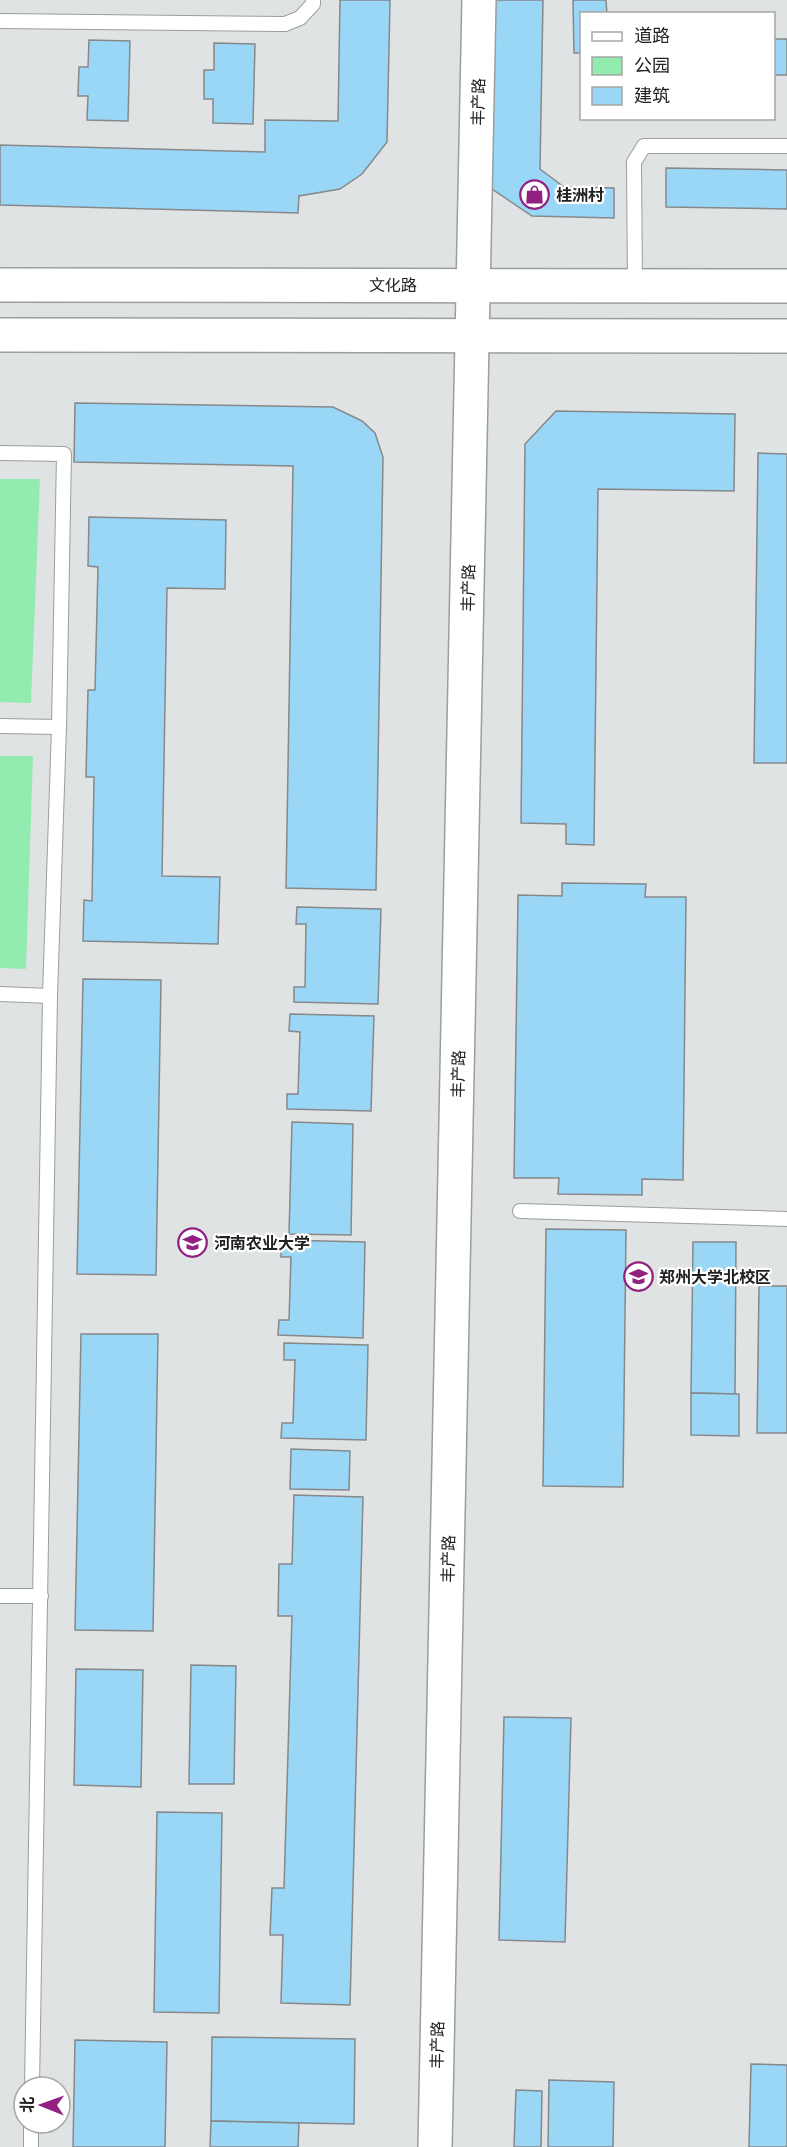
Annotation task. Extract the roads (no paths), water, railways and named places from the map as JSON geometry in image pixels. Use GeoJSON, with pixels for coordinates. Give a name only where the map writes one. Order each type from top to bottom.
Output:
{"type":"FeatureCollection","features":[{"type":"Feature","properties":{"kind":"street","name":"丰产路"},"geometry":{"type":"LineString","coordinates":[[435,2147],[479,0]]}},
{"type":"Feature","properties":{"kind":"street","name":"文化路"},"geometry":{"type":"LineString","coordinates":[[0,285],[787,286]]}},
{"type":"Feature","properties":{"kind":"street"},"geometry":{"type":"LineString","coordinates":[[0,335],[787,336]]}},
{"type":"Feature","properties":{"kind":"lane"},"geometry":{"type":"LineString","coordinates":[[0,21],[285,24],[300,18],[313,4],[313,0]]}},
{"type":"Feature","properties":{"kind":"lane"},"geometry":{"type":"LineString","coordinates":[[635,285],[634,162],[644,146],[787,146]]}},
{"type":"Feature","properties":{"kind":"lane"},"geometry":{"type":"LineString","coordinates":[[0,453],[64,454],[50,996],[32,2075]]}},
{"type":"Feature","properties":{"kind":"lane"},"geometry":{"type":"LineString","coordinates":[[0,726],[58,727]]}},
{"type":"Feature","properties":{"kind":"lane"},"geometry":{"type":"LineString","coordinates":[[0,994],[50,996]]}},
{"type":"Feature","properties":{"kind":"lane"},"geometry":{"type":"LineString","coordinates":[[520,1211],[787,1219]]}},
{"type":"Feature","properties":{"kind":"lane"},"geometry":{"type":"LineString","coordinates":[[0,1596],[41,1596]]}},
{"type":"Feature","properties":{"kind":"place","name":"桂洲村"},"geometry":{"type":"Point","coordinates":[535,195]}},
{"type":"Feature","properties":{"kind":"place","name":"河南农业大学"},"geometry":{"type":"Point","coordinates":[193,1243]}},
{"type":"Feature","properties":{"kind":"place","name":"郑州大学北校区"},"geometry":{"type":"Point","coordinates":[638,1277]}}]}
